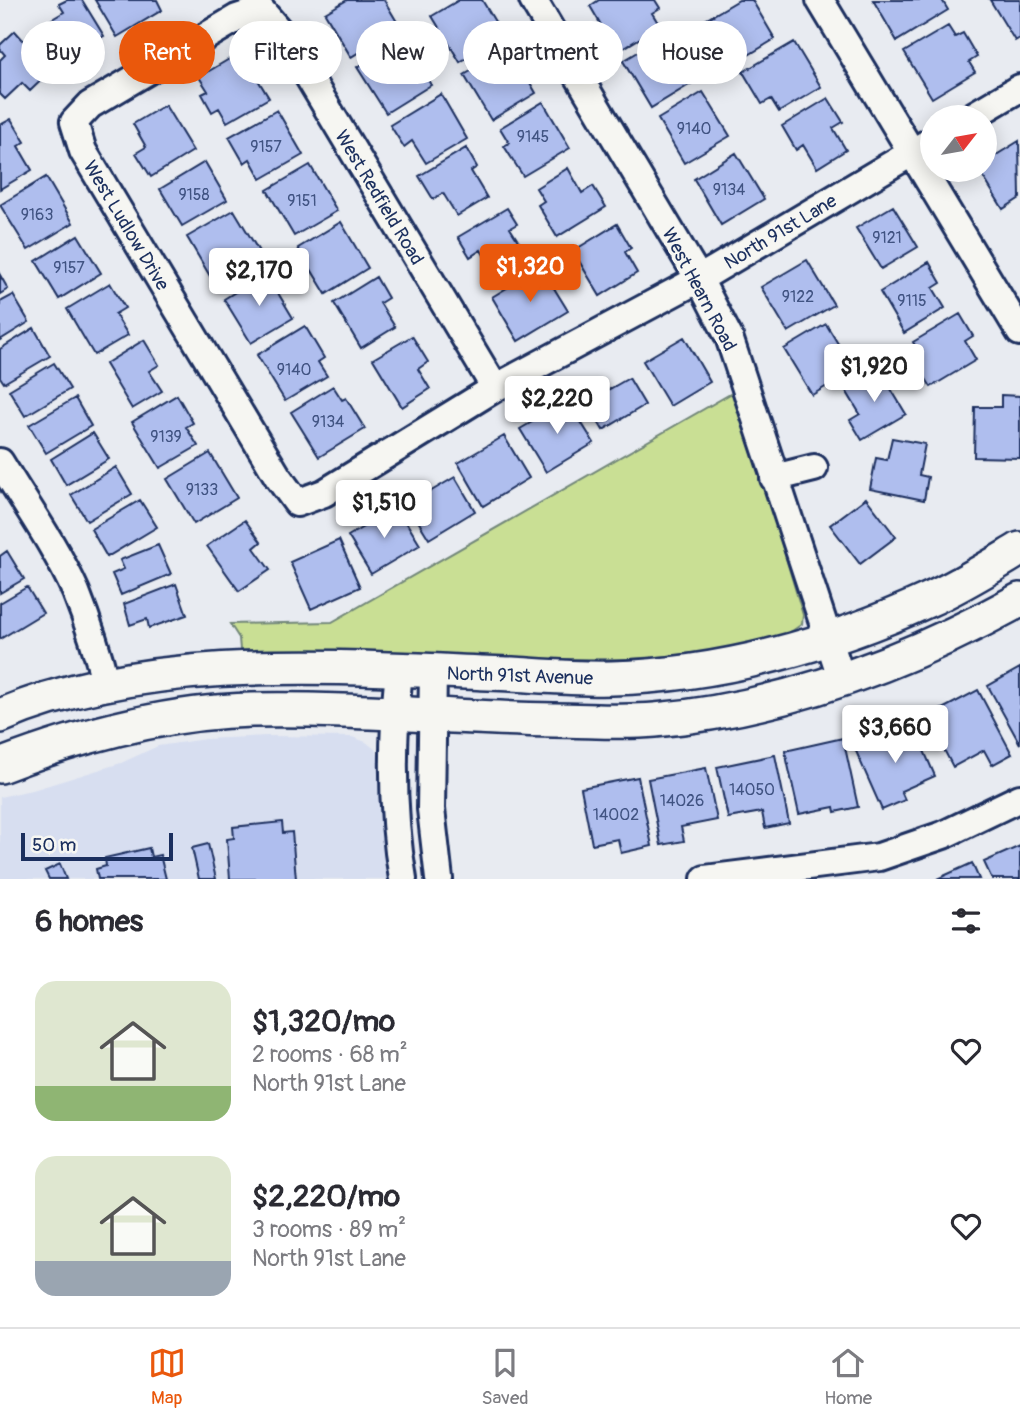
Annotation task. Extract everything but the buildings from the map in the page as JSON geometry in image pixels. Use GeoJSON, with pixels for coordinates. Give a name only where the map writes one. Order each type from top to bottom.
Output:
{"type":"FeatureCollection","features":[{"type":"Feature","properties":{"kind":"main road","name":"North 91st Avenue"},"geometry":{"type":"LineString","coordinates":[[0,716],[63,695],[106,685],[171,674],[247,668],[326,667],[630,677],[707,668],[784,653],[828,640],[929,600],[1020,549]]}},
{"type":"Feature","properties":{"kind":"main road"},"geometry":{"type":"LineString","coordinates":[[10,762],[83,737],[178,717],[249,710],[653,720],[701,715],[842,680],[940,642],[1020,600]]}},
{"type":"Feature","properties":{"kind":"main road"},"geometry":{"type":"LineString","coordinates":[[10,762],[50,732],[76,722],[95,703],[106,685]]}},
{"type":"Feature","properties":{"kind":"street","name":"West Hearn Road"},"geometry":{"type":"LineString","coordinates":[[533,0],[699,279],[729,337],[842,680]]}},
{"type":"Feature","properties":{"kind":"street"},"geometry":{"type":"LineString","coordinates":[[820,0],[920,143]]}},
{"type":"Feature","properties":{"kind":"street","name":"West Ludlow Drive"},"geometry":{"type":"LineString","coordinates":[[261,10],[237,18],[90,105],[74,122],[83,151],[278,477],[297,503]]}},
{"type":"Feature","properties":{"kind":"street","name":"West Redfield Road"},"geometry":{"type":"LineString","coordinates":[[261,10],[286,39],[495,388]]}},
{"type":"Feature","properties":{"kind":"street"},"geometry":{"type":"LineString","coordinates":[[991,105],[1020,88]]}},
{"type":"Feature","properties":{"kind":"street","name":"North 91st Lane"},"geometry":{"type":"LineString","coordinates":[[297,503],[324,493],[495,388],[699,279],[920,147]]}},
{"type":"Feature","properties":{"kind":"street"},"geometry":{"type":"LineString","coordinates":[[941,182],[1020,332]]}},
{"type":"Feature","properties":{"kind":"street"},"geometry":{"type":"LineString","coordinates":[[0,462],[63,566],[98,655],[106,685]]}},
{"type":"Feature","properties":{"kind":"street"},"geometry":{"type":"LineString","coordinates":[[774,478],[814,468]]}},
{"type":"Feature","properties":{"kind":"street"},"geometry":{"type":"LineString","coordinates":[[399,670],[395,714],[395,814],[403,879]]}},
{"type":"Feature","properties":{"kind":"street"},"geometry":{"type":"LineString","coordinates":[[433,671],[431,809],[439,879]]}},
{"type":"Feature","properties":{"kind":"street"},"geometry":{"type":"LineString","coordinates":[[705,879],[879,857],[943,835],[1020,798]]}},
{"type":"Feature","properties":{"kind":"shaded area"},"geometry":{"type":"Polygon","coordinates":[[[267,736],[352,737],[366,742],[376,750],[382,773],[382,841],[387,879],[0,879],[0,797],[121,763],[158,746],[205,739],[267,736]]]}},
{"type":"Feature","properties":{"kind":"green space"},"geometry":{"type":"Polygon","coordinates":[[[732,393],[803,615],[802,624],[785,636],[694,654],[630,659],[535,659],[240,650],[239,638],[230,624],[332,622],[732,393]]]}}]}
